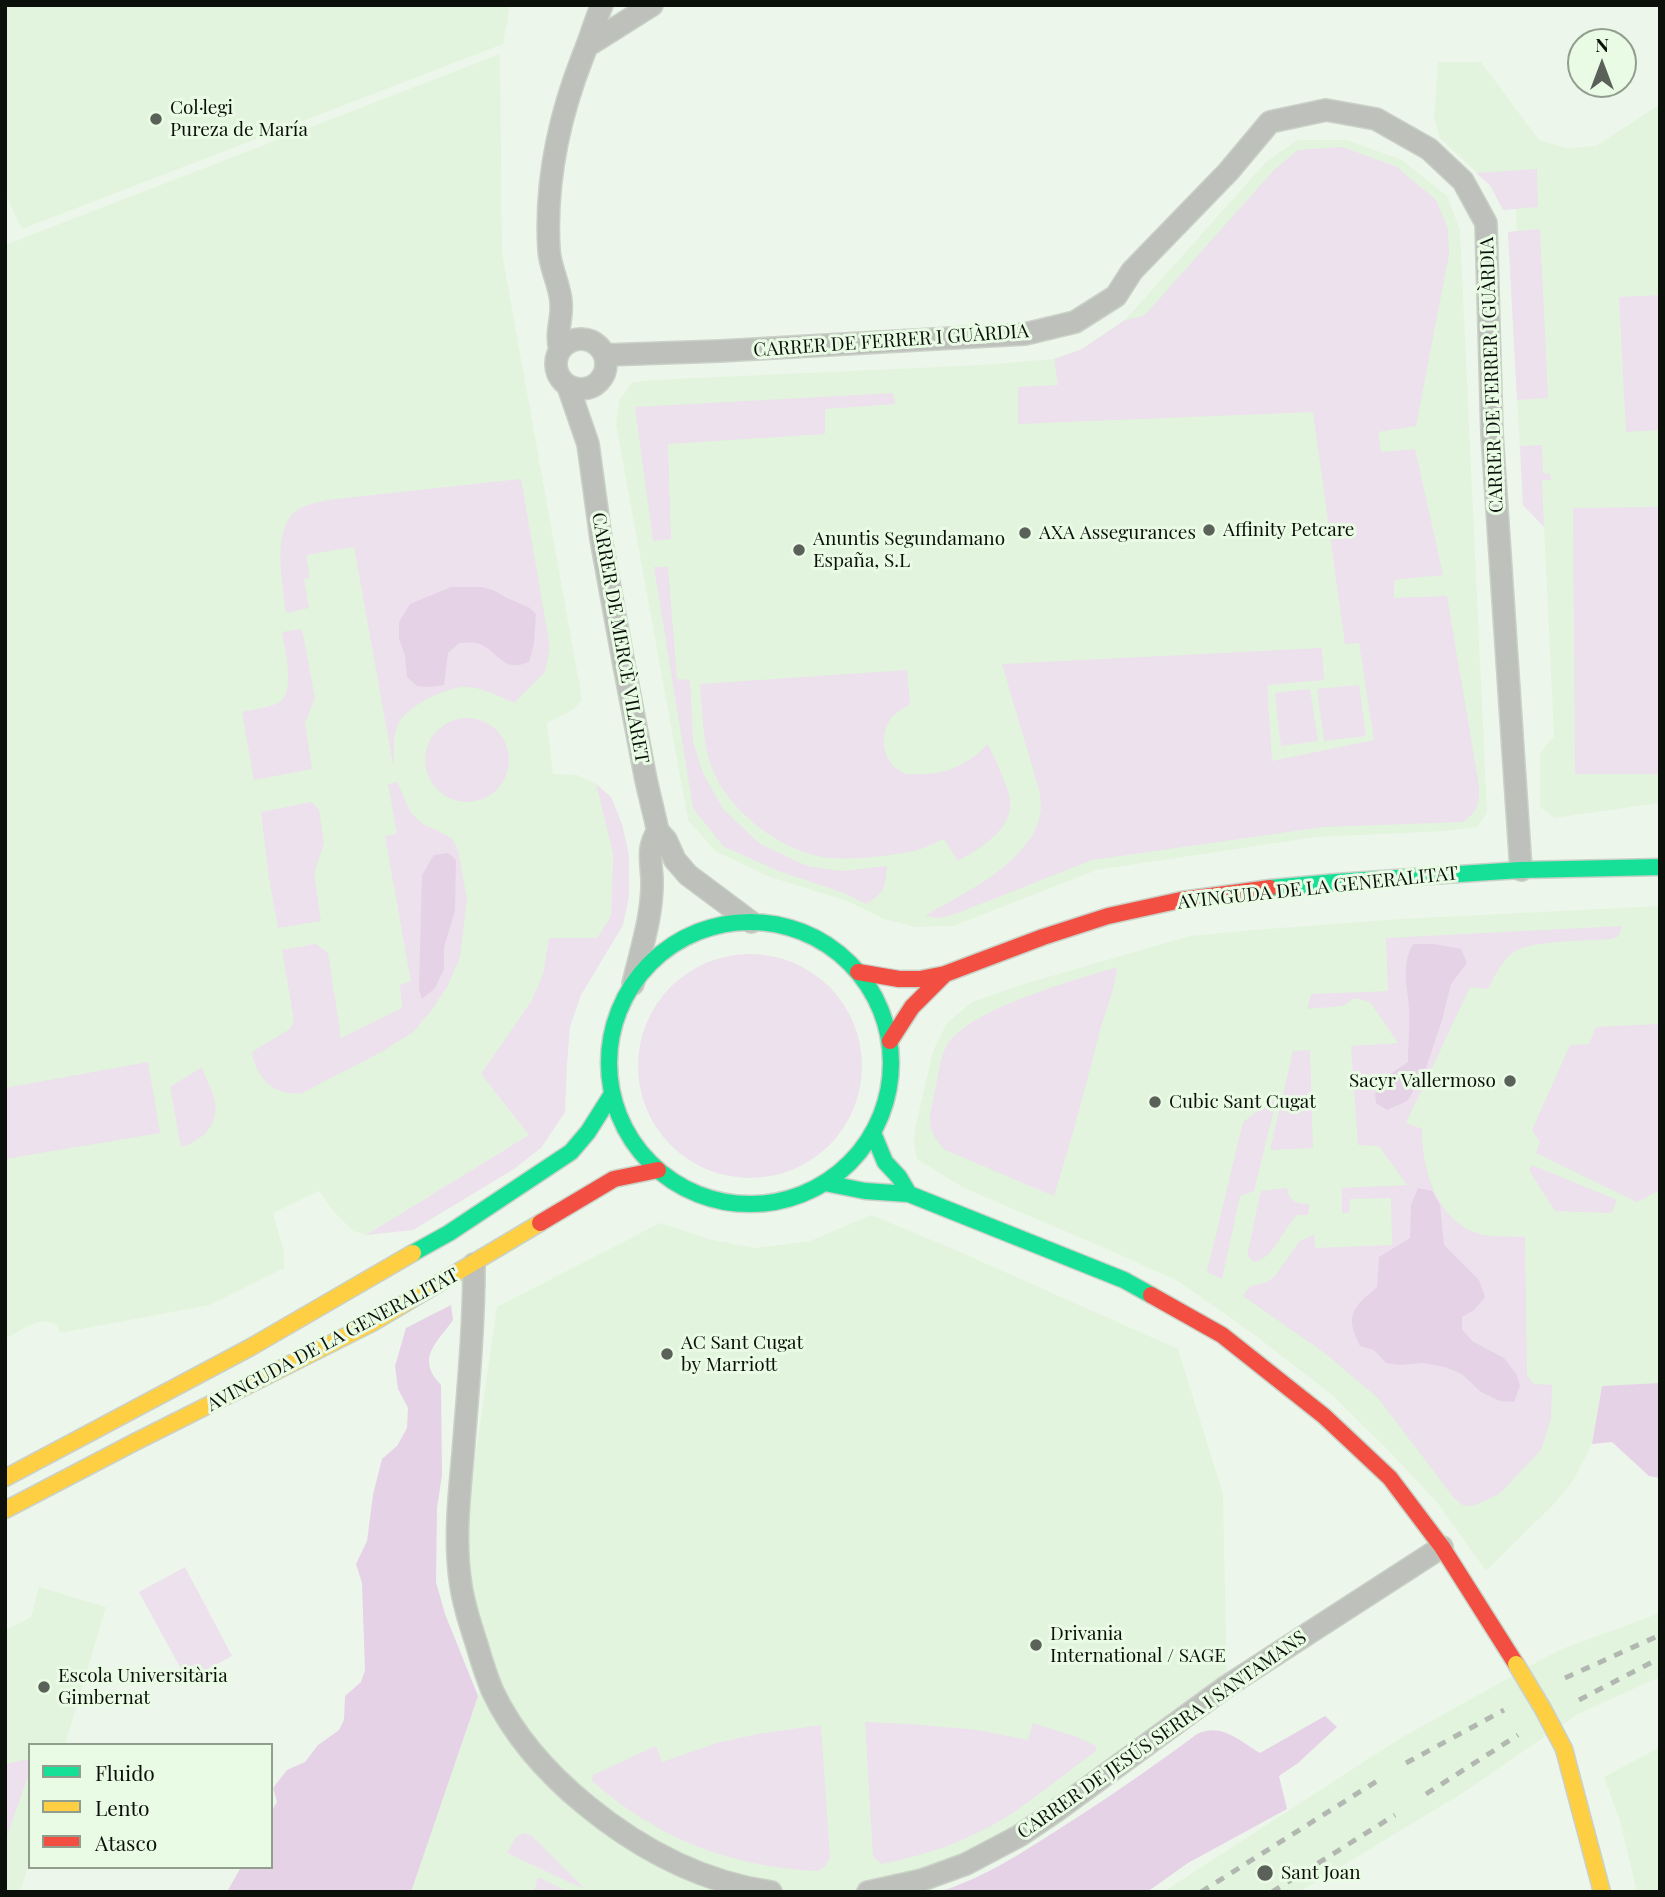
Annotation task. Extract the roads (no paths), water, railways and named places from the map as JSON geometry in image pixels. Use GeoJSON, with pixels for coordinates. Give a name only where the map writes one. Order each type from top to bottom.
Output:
{"type":"FeatureCollection","features":[{"type":"Feature","properties":{"kind":"street"},"geometry":{"type":"LineString","coordinates":[[560,350],[557,338],[562,304],[549,254],[548,220],[556,149],[573,79],[603,5]]}},
{"type":"Feature","properties":{"kind":"street"},"geometry":{"type":"LineString","coordinates":[[587,46],[652,5]]}},
{"type":"Feature","properties":{"kind":"street","name":"CARRER DE FERRER I GUÀRDIA"},"geometry":{"type":"LineString","coordinates":[[605,355],[1025,334],[1075,322],[1115,296],[1132,271],[1228,172],[1270,122],[1326,110],[1376,119],[1429,149],[1463,181],[1486,223],[1493,447],[1521,870]]}},
{"type":"Feature","properties":{"kind":"street"},"geometry":{"type":"LineString","coordinates":[[562,304],[588,340]]}},
{"type":"Feature","properties":{"kind":"street"},"geometry":{"type":"LineString","coordinates":[[572,340],[588,340],[595,343],[605,355],[606,370],[598,383],[591,388],[575,389],[561,380],[556,365],[557,357],[560,350],[572,340]]}},
{"type":"Feature","properties":{"kind":"street","name":"CARRER DE MERCÈ VILARET"},"geometry":{"type":"LineString","coordinates":[[588,444],[592,399],[598,383]]}},
{"type":"Feature","properties":{"kind":"street","name":"CARRER DE MERCÈ VILARET"},"geometry":{"type":"LineString","coordinates":[[568,386],[588,444],[601,539],[658,831],[688,875],[751,922]]}},
{"type":"Feature","properties":{"kind":"street","name":"CARRER DE MERCÈ VILARET"},"geometry":{"type":"LineString","coordinates":[[633,984],[650,912],[650,842],[658,831]]}},
{"type":"Feature","properties":{"kind":"street","name":"AVINGUDA DE LA GENERALITAT"},"geometry":{"type":"LineString","coordinates":[[858,972],[899,979],[919,979],[946,974],[1076,925],[1181,900],[1253,890],[1521,870],[1660,867]]}},
{"type":"Feature","properties":{"kind":"street"},"geometry":{"type":"LineString","coordinates":[[751,922],[786,927],[818,939],[858,972],[875,998],[887,1026],[891,1065],[889,1089],[883,1111],[873,1133],[847,1166],[825,1183],[799,1195],[771,1203],[741,1204],[698,1195],[676,1183],[647,1160],[629,1136],[616,1108],[608,1065],[610,1039],[616,1016],[633,984],[653,960],[684,938],[706,929],[751,922]]}},
{"type":"Feature","properties":{"kind":"street","name":"AVINGUDA DE LA GENERALITAT"},"geometry":{"type":"LineString","coordinates":[[890,1041],[912,1007],[946,974]]}},
{"type":"Feature","properties":{"kind":"street","name":"AVINGUDA DE LA GENERALITAT"},"geometry":{"type":"LineString","coordinates":[[5,1478],[251,1347],[449,1233],[571,1152],[588,1132],[612,1094]]}},
{"type":"Feature","properties":{"kind":"street"},"geometry":{"type":"LineString","coordinates":[[873,1133],[885,1162],[899,1177],[909,1194]]}},
{"type":"Feature","properties":{"kind":"street","name":"AVINGUDA DE LA GENERALITAT"},"geometry":{"type":"LineString","coordinates":[[5,1510],[372,1323],[614,1179],[658,1170]]}},
{"type":"Feature","properties":{"kind":"street"},"geometry":{"type":"LineString","coordinates":[[825,1183],[865,1191],[909,1194],[1124,1280],[1222,1335],[1324,1416],[1390,1478],[1442,1547],[1543,1709],[1564,1749],[1602,1892]]}},
{"type":"Feature","properties":{"kind":"street"},"geometry":{"type":"LineString","coordinates":[[474,1264],[474,1312],[458,1509],[458,1547],[461,1586],[468,1618],[494,1692],[533,1754],[607,1822],[671,1862],[711,1878],[771,1892]]}},
{"type":"Feature","properties":{"kind":"street","name":"CARRER DE JESÚS SERRA I SANTAMANS"},"geometry":{"type":"LineString","coordinates":[[868,1892],[922,1880],[966,1864],[1019,1836],[1227,1686],[1442,1547]]}},
{"type":"Feature","properties":{"kind":"railway"},"geometry":{"type":"LineString","coordinates":[[1565,1678],[1660,1635]]}},
{"type":"Feature","properties":{"kind":"railway"},"geometry":{"type":"LineString","coordinates":[[1579,1700],[1660,1658]]}},
{"type":"Feature","properties":{"kind":"railway"},"geometry":{"type":"LineString","coordinates":[[1406,1763],[1504,1710]]}},
{"type":"Feature","properties":{"kind":"railway"},"geometry":{"type":"LineString","coordinates":[[1426,1794],[1518,1735]]}},
{"type":"Feature","properties":{"kind":"railway"},"geometry":{"type":"LineString","coordinates":[[1201,1892],[1377,1781]]}},
{"type":"Feature","properties":{"kind":"railway"},"geometry":{"type":"LineString","coordinates":[[1272,1892],[1395,1815]]}},
{"type":"Feature","properties":{"kind":"place","name":"Col·legi Pureza de María"},"geometry":{"type":"Point","coordinates":[156,119]}},
{"type":"Feature","properties":{"kind":"place","name":"Affinity Petcare"},"geometry":{"type":"Point","coordinates":[1209,530]}},
{"type":"Feature","properties":{"kind":"place","name":"AXA Assegurances"},"geometry":{"type":"Point","coordinates":[1025,533]}},
{"type":"Feature","properties":{"kind":"place","name":"Anuntis Segundamano España, S.L"},"geometry":{"type":"Point","coordinates":[799,550]}},
{"type":"Feature","properties":{"kind":"place","name":"Sacyr Vallermoso"},"geometry":{"type":"Point","coordinates":[1510,1081]}},
{"type":"Feature","properties":{"kind":"place","name":"Cubic Sant Cugat"},"geometry":{"type":"Point","coordinates":[1155,1102]}},
{"type":"Feature","properties":{"kind":"place","name":"AC Sant Cugat by Marriott"},"geometry":{"type":"Point","coordinates":[667,1354]}},
{"type":"Feature","properties":{"kind":"place","name":"Drivania International / SAGE"},"geometry":{"type":"Point","coordinates":[1036,1645]}},
{"type":"Feature","properties":{"kind":"place","name":"Escola Universitària Gimbernat"},"geometry":{"type":"Point","coordinates":[44,1687]}},
{"type":"Feature","properties":{"kind":"place","name":"Sant Joan"},"geometry":{"type":"Point","coordinates":[1265,1873]}}]}
